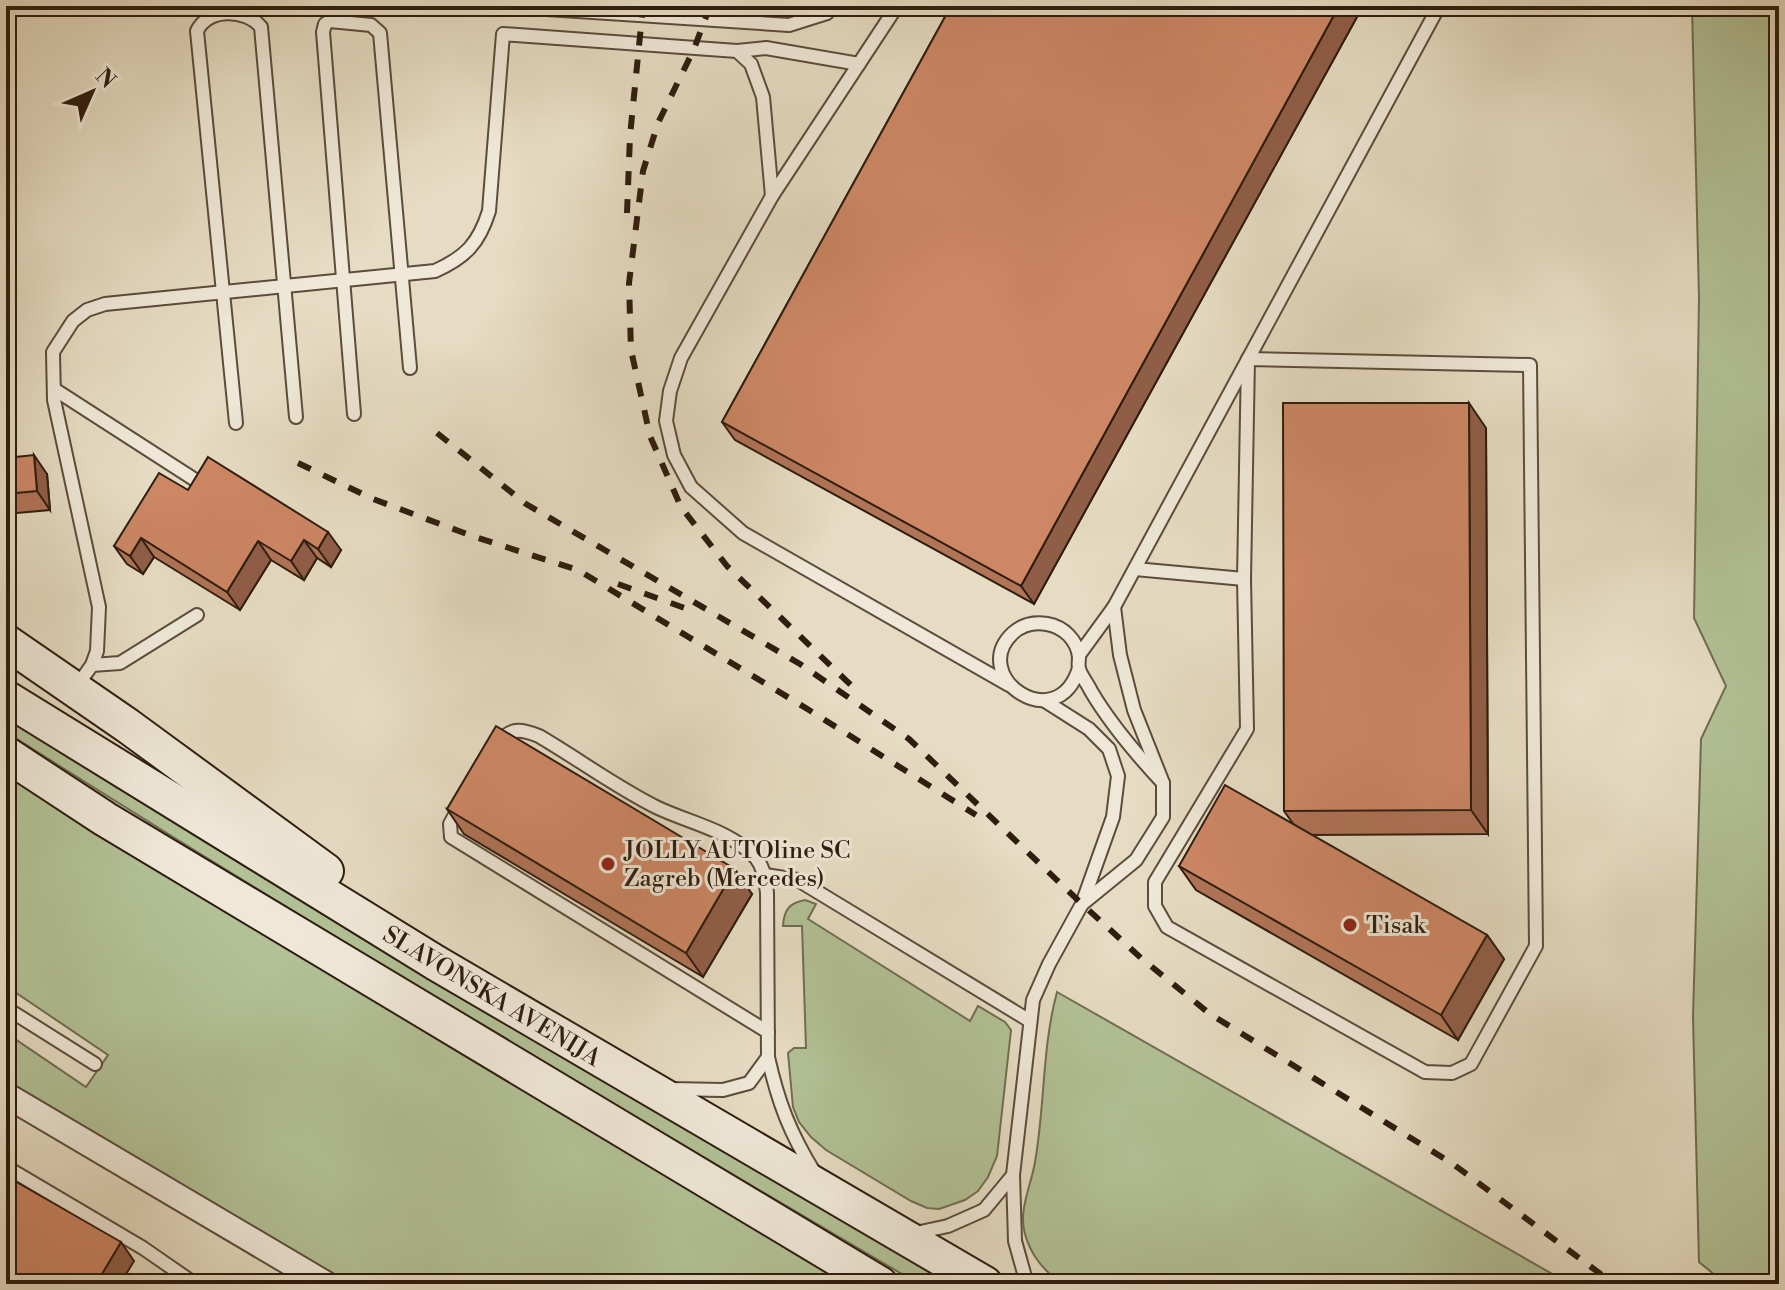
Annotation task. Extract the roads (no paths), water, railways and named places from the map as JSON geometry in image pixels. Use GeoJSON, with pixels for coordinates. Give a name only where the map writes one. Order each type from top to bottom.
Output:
{"type":"FeatureCollection","features":[{"type":"Feature","properties":{"kind":"main road"},"geometry":{"type":"LineString","coordinates":[[6,642],[83,677],[185,767],[303,856],[370,899],[406,930],[436,963]]}},
{"type":"Feature","properties":{"kind":"main road","name":"SLAVONSKA AVENIJA"},"geometry":{"type":"LineString","coordinates":[[6,698],[436,963],[985,1284]]}},
{"type":"Feature","properties":{"kind":"main road","name":"SLAVONSKA AVENIJA"},"geometry":{"type":"LineString","coordinates":[[6,754],[105,819],[880,1284]]}},
{"type":"Feature","properties":{"kind":"street"},"geometry":{"type":"LineString","coordinates":[[6,1095],[326,1284]]}},
{"type":"Feature","properties":{"kind":"lane"},"geometry":{"type":"LineString","coordinates":[[501,6],[789,25],[827,13],[832,6]]}},
{"type":"Feature","properties":{"kind":"lane"},"geometry":{"type":"LineString","coordinates":[[897,6],[772,196],[681,358],[670,391],[666,421],[674,455],[691,487],[743,533],[1009,685],[1019,694],[1045,701],[1089,729],[1109,749],[1118,776],[1113,817],[1082,904],[1033,1000],[1013,1175],[1015,1241],[1027,1284]]}},
{"type":"Feature","properties":{"kind":"lane"},"geometry":{"type":"LineString","coordinates":[[1045,701],[1058,697],[1068,689],[1079,662],[1135,569],[1439,6]]}},
{"type":"Feature","properties":{"kind":"lane"},"geometry":{"type":"LineString","coordinates":[[236,423],[197,31],[206,17],[217,14],[248,16],[261,27],[296,417]]}},
{"type":"Feature","properties":{"kind":"lane"},"geometry":{"type":"LineString","coordinates":[[354,414],[323,32],[325,24],[330,21],[371,25],[380,33],[410,368]]}},
{"type":"Feature","properties":{"kind":"lane"},"geometry":{"type":"LineString","coordinates":[[83,677],[97,651],[99,607],[54,389],[53,352],[73,321],[87,310],[105,304],[435,271],[455,262],[482,234],[489,211],[503,34],[737,51],[766,48],[859,64]]}},
{"type":"Feature","properties":{"kind":"lane"},"geometry":{"type":"LineString","coordinates":[[737,51],[751,64],[763,97],[772,196]]}},
{"type":"Feature","properties":{"kind":"lane"},"geometry":{"type":"LineString","coordinates":[[1248,359],[1530,365],[1536,946],[1471,1064],[1452,1073],[1425,1072],[1167,927],[1155,906],[1155,882],[1247,729],[1244,579],[1248,359]]}},
{"type":"Feature","properties":{"kind":"lane"},"geometry":{"type":"LineString","coordinates":[[54,389],[203,485]]}},
{"type":"Feature","properties":{"kind":"lane"},"geometry":{"type":"LineString","coordinates":[[1135,569],[1244,579]]}},
{"type":"Feature","properties":{"kind":"lane"},"geometry":{"type":"LineString","coordinates":[[1082,904],[1136,860],[1163,817],[1163,783],[1134,710],[1120,655],[1114,607]]}},
{"type":"Feature","properties":{"kind":"lane"},"geometry":{"type":"LineString","coordinates":[[83,677],[120,663],[197,615]]}},
{"type":"Feature","properties":{"kind":"lane"},"geometry":{"type":"LineString","coordinates":[[1009,685],[1001,663],[1009,637],[1027,625],[1040,622],[1065,632],[1074,642],[1079,662],[1104,714],[1163,783]]}},
{"type":"Feature","properties":{"kind":"lane"},"geometry":{"type":"LineString","coordinates":[[486,760],[508,731],[521,729],[539,736],[657,808],[688,818],[731,839],[756,858],[765,875],[768,1057],[777,1098],[792,1137],[826,1192]]}},
{"type":"Feature","properties":{"kind":"lane"},"geometry":{"type":"LineString","coordinates":[[465,798],[450,824],[451,837],[768,1032]]}},
{"type":"Feature","properties":{"kind":"lane"},"geometry":{"type":"LineString","coordinates":[[765,875],[798,880],[1030,1021]]}},
{"type":"Feature","properties":{"kind":"lane"},"geometry":{"type":"LineString","coordinates":[[6,1008],[95,1064]]}},
{"type":"Feature","properties":{"kind":"lane"},"geometry":{"type":"LineString","coordinates":[[649,1090],[723,1090],[749,1083],[768,1057]]}},
{"type":"Feature","properties":{"kind":"lane"},"geometry":{"type":"LineString","coordinates":[[6,1167],[143,1248],[195,1284]]}},
{"type":"Feature","properties":{"kind":"lane"},"geometry":{"type":"LineString","coordinates":[[902,1236],[948,1226],[984,1210],[1013,1175]]}},
{"type":"Feature","properties":{"kind":"railway"},"geometry":{"type":"LineString","coordinates":[[627,213],[630,136],[643,6]]}},
{"type":"Feature","properties":{"kind":"railway"},"geometry":{"type":"LineString","coordinates":[[710,6],[694,49],[658,123],[643,171],[629,283],[631,350],[650,436],[681,507],[727,566],[856,690]]}},
{"type":"Feature","properties":{"kind":"railway"},"geometry":{"type":"LineString","coordinates":[[437,433],[526,504],[800,664],[909,739],[1141,958],[1210,1014],[1453,1164],[1614,1284]]}},
{"type":"Feature","properties":{"kind":"railway"},"geometry":{"type":"LineString","coordinates":[[298,463],[373,499],[475,537],[578,570],[976,815]]}},
{"type":"Feature","properties":{"kind":"railway"},"geometry":{"type":"LineString","coordinates":[[618,584],[693,611]]}},
{"type":"Feature","properties":{"kind":"place","name":"JOLLY AUTOline SC Zagreb (Mercedes)"},"geometry":{"type":"Point","coordinates":[608,864]}},
{"type":"Feature","properties":{"kind":"place","name":"Tisak"},"geometry":{"type":"Point","coordinates":[1350,925]}}]}
